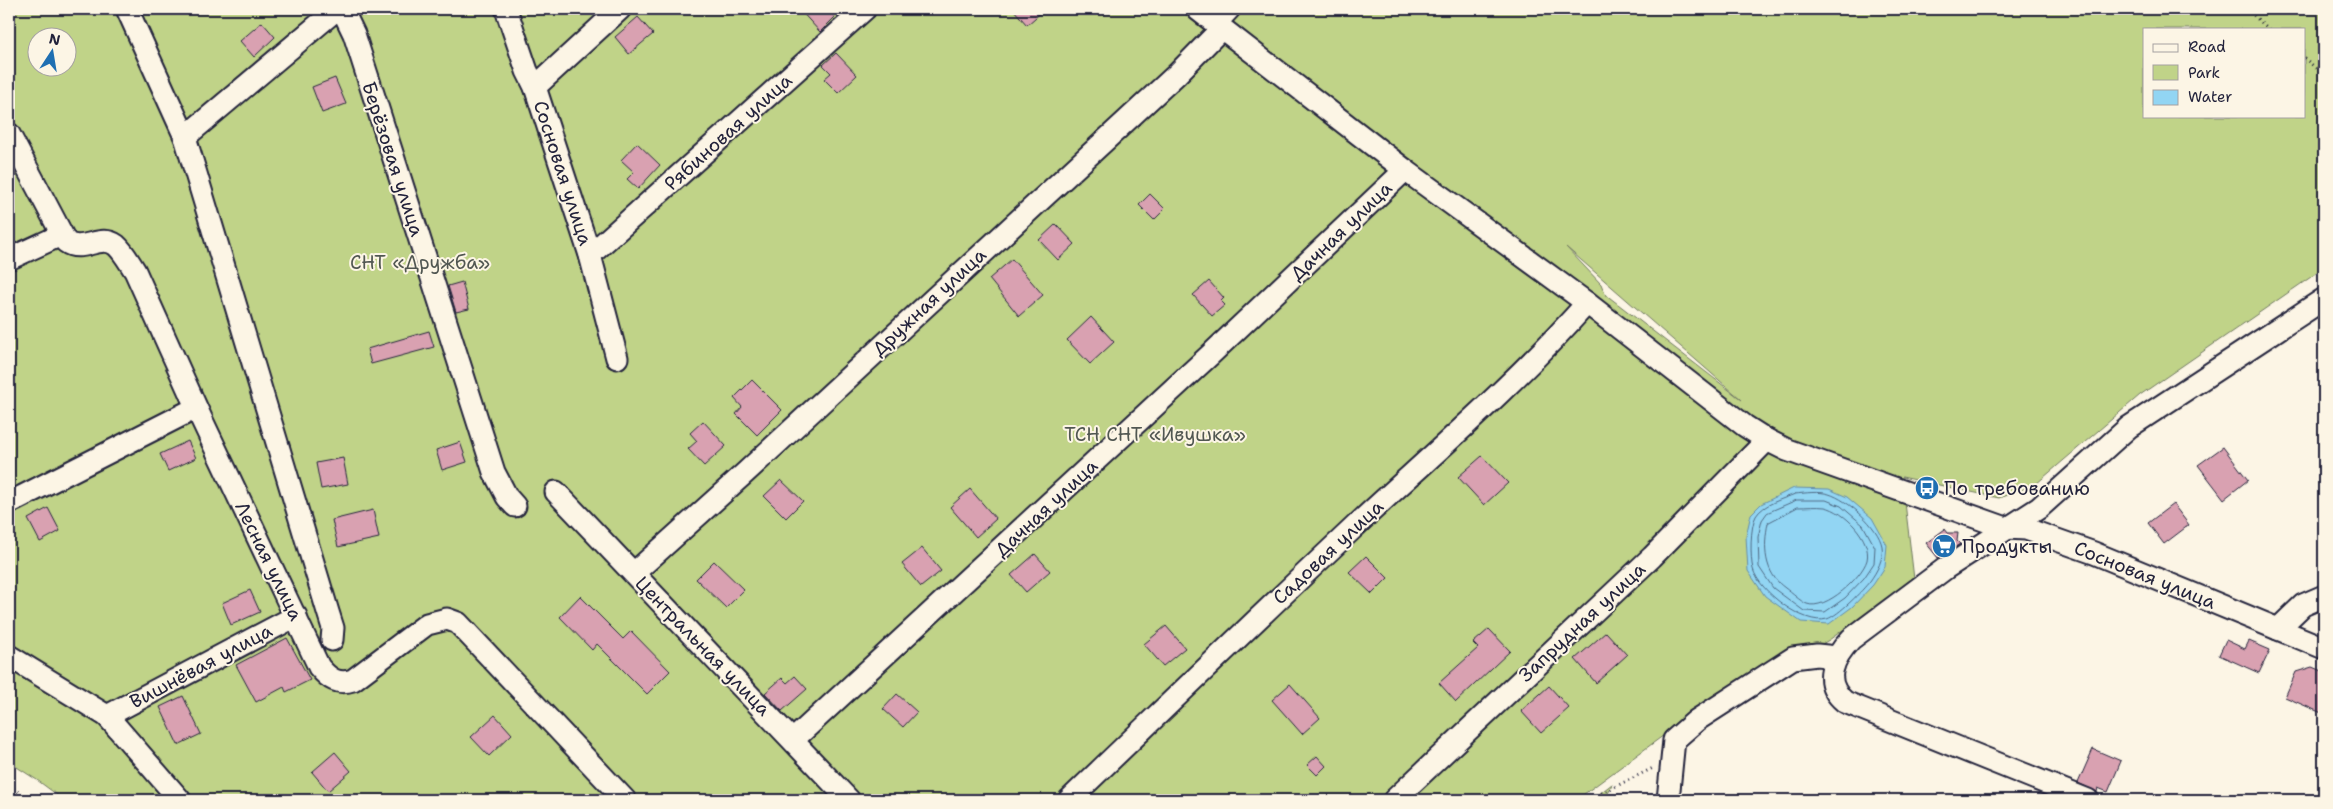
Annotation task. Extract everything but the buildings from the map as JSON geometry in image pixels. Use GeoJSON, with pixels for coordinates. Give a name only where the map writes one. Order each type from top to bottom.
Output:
{"type":"FeatureCollection","features":[{"type":"Feature","properties":{"kind":"street"},"geometry":{"type":"LineString","coordinates":[[127,9],[185,138],[223,271],[333,628],[332,640]]}},
{"type":"Feature","properties":{"kind":"street"},"geometry":{"type":"LineString","coordinates":[[185,138],[337,9]]}},
{"type":"Feature","properties":{"kind":"street","name":"Берёзовая улица"},"geometry":{"type":"LineString","coordinates":[[342,9],[354,34],[494,472],[506,497],[515,506]]}},
{"type":"Feature","properties":{"kind":"street"},"geometry":{"type":"LineString","coordinates":[[506,9],[527,71],[535,86]]}},
{"type":"Feature","properties":{"kind":"street","name":"Сосновая улица"},"geometry":{"type":"LineString","coordinates":[[617,358],[590,255],[535,86],[620,9]]}},
{"type":"Feature","properties":{"kind":"street","name":"Рябиновая улица"},"geometry":{"type":"LineString","coordinates":[[590,255],[865,9]]}},
{"type":"Feature","properties":{"kind":"street","name":"Сосновая улица"},"geometry":{"type":"LineString","coordinates":[[1197,9],[1222,20],[1405,170],[1587,302],[1724,410],[1767,440],[1787,450],[2006,528],[2026,529],[2094,553],[2324,648]]}},
{"type":"Feature","properties":{"kind":"street","name":"Дружная улица"},"geometry":{"type":"LineString","coordinates":[[634,573],[1177,74],[1222,20]]}},
{"type":"Feature","properties":{"kind":"street"},"geometry":{"type":"LineString","coordinates":[[9,134],[62,235],[9,259]]}},
{"type":"Feature","properties":{"kind":"street","name":"Дачная улица"},"geometry":{"type":"LineString","coordinates":[[793,740],[1210,355],[1405,170]]}},
{"type":"Feature","properties":{"kind":"street","name":"Лесная улица"},"geometry":{"type":"LineString","coordinates":[[62,235],[71,246],[108,241],[125,255],[135,271],[196,408],[319,667],[334,681],[345,683],[366,672],[427,624],[447,619],[458,623],[625,800]]}},
{"type":"Feature","properties":{"kind":"street"},"geometry":{"type":"LineString","coordinates":[[2088,800],[1845,702],[1836,695],[1832,679],[1833,663],[1851,639],[1946,568],[2039,508],[2129,427],[2324,299]]}},
{"type":"Feature","properties":{"kind":"street","name":"Садовая улица"},"geometry":{"type":"LineString","coordinates":[[1069,800],[1255,620],[1477,413],[1564,329],[1587,302]]}},
{"type":"Feature","properties":{"kind":"street"},"geometry":{"type":"LineString","coordinates":[[9,503],[196,408]]}},
{"type":"Feature","properties":{"kind":"street","name":"Запрудная улица"},"geometry":{"type":"LineString","coordinates":[[1394,800],[1652,557],[1767,440]]}},
{"type":"Feature","properties":{"kind":"street","name":"Центральная улица"},"geometry":{"type":"LineString","coordinates":[[556,492],[849,800]]}},
{"type":"Feature","properties":{"kind":"street"},"geometry":{"type":"LineString","coordinates":[[2278,629],[2303,605],[2324,596]]}},
{"type":"Feature","properties":{"kind":"street","name":"Вишнёвая улица"},"geometry":{"type":"LineString","coordinates":[[107,716],[296,616]]}},
{"type":"Feature","properties":{"kind":"street"},"geometry":{"type":"LineString","coordinates":[[1668,800],[1674,740],[1697,720],[1793,658],[1816,655],[1837,657]]}},
{"type":"Feature","properties":{"kind":"street"},"geometry":{"type":"LineString","coordinates":[[9,656],[107,716],[180,800]]}},
{"type":"Feature","properties":{"kind":"path"},"geometry":{"type":"LineString","coordinates":[[2246,9],[2268,28]]}},
{"type":"Feature","properties":{"kind":"path"},"geometry":{"type":"LineString","coordinates":[[2306,60],[2324,75]]}},
{"type":"Feature","properties":{"kind":"path"},"geometry":{"type":"LineString","coordinates":[[1588,800],[1672,759]]}},
{"type":"Feature","properties":{"kind":"path"},"geometry":{"type":"LineString","coordinates":[[9,786],[31,800]]}},
{"type":"Feature","properties":{"kind":"green space"},"geometry":{"type":"Polygon","coordinates":[[[9,9],[2324,9],[2324,268],[2140,395],[2036,484],[1999,498],[1902,477],[1914,579],[1829,640],[1683,721],[1576,800],[64,800],[9,762],[9,9]],[[1566,247],[1601,284],[1605,294],[1742,400],[1566,247]]]}},
{"type":"Feature","properties":{"kind":"green space"},"geometry":{"type":"Polygon","coordinates":[[[1612,784],[1605,800],[1591,800],[1612,784]]]}},
{"type":"Feature","properties":{"kind":"water"},"geometry":{"type":"Polygon","coordinates":[[[1794,488],[1829,489],[1847,497],[1872,518],[1887,545],[1885,567],[1873,585],[1852,607],[1829,624],[1801,622],[1765,596],[1748,571],[1746,536],[1751,514],[1761,504],[1794,488]]]}},
{"type":"Feature","properties":{"kind":"place","name":"По требованию"},"geometry":{"type":"Point","coordinates":[1927,488]}},
{"type":"Feature","properties":{"kind":"place","name":"Продукты"},"geometry":{"type":"Point","coordinates":[1944,546]}},
{"type":"Feature","properties":{"kind":"park label","name":"СНТ «Дружба»"},"geometry":{"type":"Point","coordinates":[420,262]}},
{"type":"Feature","properties":{"kind":"park label","name":"ТСН СНТ «Ивушка»"},"geometry":{"type":"Point","coordinates":[1155,434]}}]}
